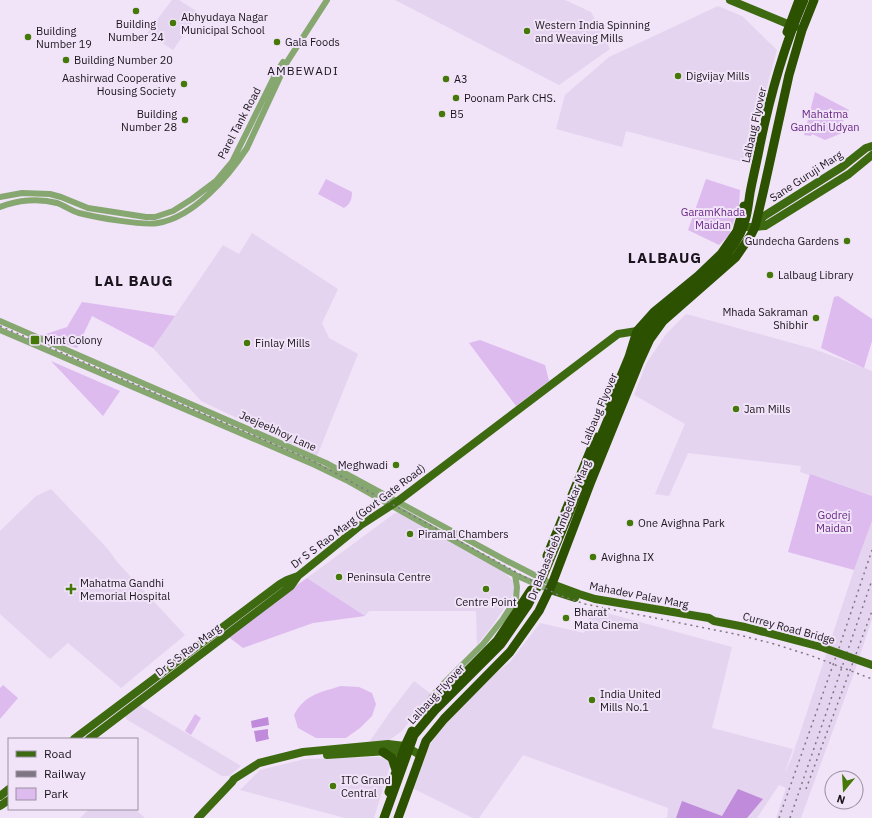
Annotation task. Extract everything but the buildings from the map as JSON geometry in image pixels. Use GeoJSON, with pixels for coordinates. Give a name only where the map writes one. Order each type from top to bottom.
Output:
{"type":"FeatureCollection","features":[{"type":"Feature","properties":{"kind":"highway","name":"Dr Babasaheb Ambedkar Marg"},"geometry":{"type":"LineString","coordinates":[[380,818],[396,770],[411,733],[425,715],[497,641],[524,602],[536,581],[629,357],[637,331],[654,312],[698,276],[721,254],[737,231],[742,217],[758,135],[775,69],[789,25],[799,0]]}},
{"type":"Feature","properties":{"kind":"highway","name":"Lalbaug Flyover"},"geometry":{"type":"LineString","coordinates":[[384,818],[414,735],[434,710],[501,644],[528,604],[540,582],[633,359],[645,334],[659,316],[730,252],[741,233],[746,218],[762,136],[779,70],[797,15],[804,0]]}},
{"type":"Feature","properties":{"kind":"highway","name":"Lalbaug Flyover"},"geometry":{"type":"LineString","coordinates":[[388,818],[418,735],[437,712],[503,645],[531,605],[547,576],[633,366],[648,334],[661,318],[716,270],[732,253],[744,233],[750,216],[766,134],[783,69],[807,0]]}},
{"type":"Feature","properties":{"kind":"highway","name":"Dr Babasaheb Ambedkar Marg"},"geometry":{"type":"LineString","coordinates":[[398,818],[426,741],[444,719],[510,652],[539,611],[551,587],[590,484],[650,339],[663,321],[736,257],[751,235],[763,193],[789,75],[802,30],[814,0]]}},
{"type":"Feature","properties":{"kind":"highway"},"geometry":{"type":"LineString","coordinates":[[386,749],[392,758],[396,770]]}},
{"type":"Feature","properties":{"kind":"main road"},"geometry":{"type":"LineString","coordinates":[[730,0],[802,30]]}},
{"type":"Feature","properties":{"kind":"main road","name":"Sane Guruji Marg"},"geometry":{"type":"LineString","coordinates":[[754,227],[764,216],[842,167],[866,148],[872,146]]}},
{"type":"Feature","properties":{"kind":"main road"},"geometry":{"type":"LineString","coordinates":[[738,227],[765,226],[849,174],[872,155]]}},
{"type":"Feature","properties":{"kind":"main road","name":"Dr S S Rao Marg (Govt Gate Road)"},"geometry":{"type":"LineString","coordinates":[[75,738],[280,584],[298,576],[361,525],[394,503],[618,334],[637,331]]}},
{"type":"Feature","properties":{"kind":"main road","name":"Dr S S Rao Marg"},"geometry":{"type":"LineString","coordinates":[[90,738],[291,586],[298,576]]}},
{"type":"Feature","properties":{"kind":"main road","name":"Currey Road Bridge"},"geometry":{"type":"LineString","coordinates":[[551,587],[598,604],[700,619],[709,618],[714,621],[800,641],[872,665]]}},
{"type":"Feature","properties":{"kind":"main road"},"geometry":{"type":"LineString","coordinates":[[198,818],[232,782],[237,783],[260,767],[284,759],[386,749],[404,750],[420,755]]}},
{"type":"Feature","properties":{"kind":"main road"},"geometry":{"type":"LineString","coordinates":[[0,796],[8,790]]}},
{"type":"Feature","properties":{"kind":"street","name":"Parel Tank Road"},"geometry":{"type":"LineString","coordinates":[[0,197],[22,193],[50,194],[61,196],[88,211],[155,217],[173,211],[192,199],[216,180],[232,162],[276,73],[322,0]]}},
{"type":"Feature","properties":{"kind":"street"},"geometry":{"type":"LineString","coordinates":[[0,207],[24,201],[42,201],[58,204],[78,213],[88,211],[142,223],[156,224],[169,221],[195,206],[211,192],[236,165],[247,148],[286,62],[327,0]]}},
{"type":"Feature","properties":{"kind":"street","name":"Jeejeebhoy Lane"},"geometry":{"type":"LineString","coordinates":[[0,321],[326,463],[342,475],[536,581]]}},
{"type":"Feature","properties":{"kind":"street"},"geometry":{"type":"LineString","coordinates":[[0,330],[342,475]]}},
{"type":"Feature","properties":{"kind":"street"},"geometry":{"type":"LineString","coordinates":[[85,367],[88,359]]}},
{"type":"Feature","properties":{"kind":"street"},"geometry":{"type":"LineString","coordinates":[[211,420],[214,414]]}},
{"type":"Feature","properties":{"kind":"street","name":"Jeejeebhoy Lane"},"geometry":{"type":"LineString","coordinates":[[394,503],[515,575],[536,581]]}},
{"type":"Feature","properties":{"kind":"street"},"geometry":{"type":"LineString","coordinates":[[425,715],[428,702],[434,694],[483,644],[516,599],[517,587],[515,575]]}},
{"type":"Feature","properties":{"kind":"street"},"geometry":{"type":"LineString","coordinates":[[536,581],[551,587]]}},
{"type":"Feature","properties":{"kind":"shaded area","name":"Abhyudaya Nagar Municipal School"},"geometry":{"type":"Polygon","coordinates":[[[172,0],[179,0],[199,13],[173,50],[147,33],[172,0]]]}},
{"type":"Feature","properties":{"kind":"shaded area","name":"Western India Spinning and Weaving Mills"},"geometry":{"type":"Polygon","coordinates":[[[395,0],[565,0],[591,12],[610,49],[559,85],[395,0]]]}},
{"type":"Feature","properties":{"kind":"shaded area","name":"Digvijay Mills"},"geometry":{"type":"Polygon","coordinates":[[[718,6],[742,16],[777,50],[746,163],[626,131],[622,147],[556,129],[565,95],[609,57],[718,6]]]}},
{"type":"Feature","properties":{"kind":"shaded area","name":"Finlay Mills"},"geometry":{"type":"Polygon","coordinates":[[[252,233],[338,289],[322,323],[329,338],[358,354],[317,456],[201,401],[153,348],[223,245],[239,254],[252,233]]]}},
{"type":"Feature","properties":{"kind":"shaded area","name":"Jam Mills"},"geometry":{"type":"Polygon","coordinates":[[[686,314],[814,349],[872,371],[872,496],[800,472],[801,466],[688,453],[669,496],[655,494],[685,424],[634,395],[646,364],[666,334],[686,314]]]}},
{"type":"Feature","properties":{"kind":"shaded area","name":"Mahatma Gandhi Memorial Hospital"},"geometry":{"type":"Polygon","coordinates":[[[51,489],[107,548],[118,563],[185,635],[121,688],[68,643],[50,659],[0,614],[0,531],[36,496],[51,489]]]}},
{"type":"Feature","properties":{"kind":"shaded area"},"geometry":{"type":"Polygon","coordinates":[[[395,513],[402,513],[505,573],[513,581],[515,592],[477,645],[476,611],[369,611],[365,616],[307,578],[395,513]]]}},
{"type":"Feature","properties":{"kind":"shaded area","name":"India United Mills No.1"},"geometry":{"type":"Polygon","coordinates":[[[872,521],[872,619],[801,818],[776,818],[786,788],[779,785],[757,818],[667,818],[668,808],[523,755],[479,818],[473,818],[412,788],[426,751],[449,715],[481,685],[510,662],[540,623],[584,633],[592,609],[732,647],[712,728],[793,749],[784,775],[792,757],[854,570],[872,521]]]}},
{"type":"Feature","properties":{"kind":"shaded area"},"geometry":{"type":"Polygon","coordinates":[[[414,681],[431,694],[402,731],[388,741],[368,744],[390,712],[414,681]]]}},
{"type":"Feature","properties":{"kind":"shaded area"},"geometry":{"type":"Polygon","coordinates":[[[138,704],[241,766],[229,776],[222,776],[126,719],[126,714],[138,704]]]}},
{"type":"Feature","properties":{"kind":"shaded area"},"geometry":{"type":"Polygon","coordinates":[[[268,717],[269,725],[252,728],[251,721],[268,717]]]}},
{"type":"Feature","properties":{"kind":"shaded area"},"geometry":{"type":"Polygon","coordinates":[[[268,729],[269,739],[256,742],[254,731],[268,729]]]}},
{"type":"Feature","properties":{"kind":"shaded area"},"geometry":{"type":"Polygon","coordinates":[[[379,757],[387,760],[390,766],[374,818],[345,818],[240,790],[260,770],[305,759],[379,757]]]}},
{"type":"Feature","properties":{"kind":"shaded area"},"geometry":{"type":"Polygon","coordinates":[[[738,789],[763,799],[747,818],[676,818],[682,801],[722,816],[738,789]]]}},
{"type":"Feature","properties":{"kind":"shaded area"},"geometry":{"type":"Polygon","coordinates":[[[88,810],[136,810],[145,818],[80,818],[88,810]]]}},
{"type":"Feature","properties":{"kind":"green space","name":"Mahatma Gandhi Udyan"},"geometry":{"type":"Polygon","coordinates":[[[815,92],[849,110],[842,123],[842,133],[825,140],[812,134],[811,136],[804,135],[815,92]]]}},
{"type":"Feature","properties":{"kind":"green space"},"geometry":{"type":"Polygon","coordinates":[[[326,179],[352,192],[350,202],[344,208],[318,194],[326,179]]]}},
{"type":"Feature","properties":{"kind":"green space","name":"GaramKhada Maidan"},"geometry":{"type":"Polygon","coordinates":[[[706,179],[740,190],[739,206],[729,235],[719,245],[688,230],[706,179]]]}},
{"type":"Feature","properties":{"kind":"green space"},"geometry":{"type":"Polygon","coordinates":[[[838,296],[872,319],[872,341],[864,368],[821,348],[834,297],[838,296]]]}},
{"type":"Feature","properties":{"kind":"green space"},"geometry":{"type":"Polygon","coordinates":[[[82,302],[175,316],[153,348],[92,316],[77,348],[40,336],[67,327],[82,302]]]}},
{"type":"Feature","properties":{"kind":"green space"},"geometry":{"type":"Polygon","coordinates":[[[480,340],[545,365],[549,381],[516,406],[469,343],[480,340]]]}},
{"type":"Feature","properties":{"kind":"green space"},"geometry":{"type":"Polygon","coordinates":[[[51,361],[120,391],[103,416],[51,361]]]}},
{"type":"Feature","properties":{"kind":"green space","name":"Godrej Maidan"},"geometry":{"type":"Polygon","coordinates":[[[810,474],[872,496],[872,521],[854,570],[788,552],[810,474]]]}},
{"type":"Feature","properties":{"kind":"green space"},"geometry":{"type":"Polygon","coordinates":[[[307,578],[365,616],[313,623],[243,648],[226,635],[307,578]]]}},
{"type":"Feature","properties":{"kind":"green space"},"geometry":{"type":"Polygon","coordinates":[[[3,685],[18,698],[0,719],[0,688],[3,685]]]}},
{"type":"Feature","properties":{"kind":"green space"},"geometry":{"type":"Polygon","coordinates":[[[341,686],[359,687],[372,693],[376,704],[372,716],[360,728],[346,738],[316,738],[298,728],[294,715],[303,703],[314,695],[341,686]]]}},
{"type":"Feature","properties":{"kind":"green space"},"geometry":{"type":"Polygon","coordinates":[[[195,714],[201,718],[191,735],[185,731],[195,714]]]}},
{"type":"Feature","properties":{"kind":"railway"},"geometry":{"type":"LineString","coordinates":[[0,326],[313,461],[556,594],[585,604],[735,634],[771,643],[812,656],[872,679]]}},
{"type":"Feature","properties":{"kind":"railway"},"geometry":{"type":"LineString","coordinates":[[779,818],[872,550]]}},
{"type":"Feature","properties":{"kind":"railway"},"geometry":{"type":"LineString","coordinates":[[790,818],[872,580]]}},
{"type":"Feature","properties":{"kind":"railway"},"geometry":{"type":"LineString","coordinates":[[806,789],[872,611]]}},
{"type":"Feature","properties":{"kind":"place","name":"Building Number 24"},"geometry":{"type":"Point","coordinates":[136,11]}},
{"type":"Feature","properties":{"kind":"place","name":"Abhyudaya Nagar Municipal School"},"geometry":{"type":"Point","coordinates":[173,23]}},
{"type":"Feature","properties":{"kind":"place","name":"Western India Spinning and Weaving Mills"},"geometry":{"type":"Point","coordinates":[527,31]}},
{"type":"Feature","properties":{"kind":"place","name":"Building Number 19"},"geometry":{"type":"Point","coordinates":[28,37]}},
{"type":"Feature","properties":{"kind":"place","name":"Gala Foods"},"geometry":{"type":"Point","coordinates":[277,42]}},
{"type":"Feature","properties":{"kind":"place","name":"Building Number 20"},"geometry":{"type":"Point","coordinates":[66,60]}},
{"type":"Feature","properties":{"kind":"place","name":"Digvijay Mills"},"geometry":{"type":"Point","coordinates":[678,76]}},
{"type":"Feature","properties":{"kind":"place","name":"A3"},"geometry":{"type":"Point","coordinates":[446,79]}},
{"type":"Feature","properties":{"kind":"place","name":"Aashirwad Cooperative Housing Society"},"geometry":{"type":"Point","coordinates":[184,84]}},
{"type":"Feature","properties":{"kind":"place","name":"Poonam Park CHS."},"geometry":{"type":"Point","coordinates":[456,98]}},
{"type":"Feature","properties":{"kind":"place","name":"B5"},"geometry":{"type":"Point","coordinates":[442,114]}},
{"type":"Feature","properties":{"kind":"place","name":"Building Number 28"},"geometry":{"type":"Point","coordinates":[185,120]}},
{"type":"Feature","properties":{"kind":"place","name":"Gundecha Gardens"},"geometry":{"type":"Point","coordinates":[847,241]}},
{"type":"Feature","properties":{"kind":"place","name":"Lalbaug Library"},"geometry":{"type":"Point","coordinates":[770,275]}},
{"type":"Feature","properties":{"kind":"place","name":"Mhada Sakraman Shibhir"},"geometry":{"type":"Point","coordinates":[816,318]}},
{"type":"Feature","properties":{"kind":"place","name":"Mint Colony"},"geometry":{"type":"Point","coordinates":[35,340]}},
{"type":"Feature","properties":{"kind":"place","name":"Finlay Mills"},"geometry":{"type":"Point","coordinates":[247,343]}},
{"type":"Feature","properties":{"kind":"place","name":"Jam Mills"},"geometry":{"type":"Point","coordinates":[736,409]}},
{"type":"Feature","properties":{"kind":"place","name":"Meghwadi"},"geometry":{"type":"Point","coordinates":[396,465]}},
{"type":"Feature","properties":{"kind":"place","name":"One Avighna Park"},"geometry":{"type":"Point","coordinates":[630,523]}},
{"type":"Feature","properties":{"kind":"place","name":"Piramal Chambers"},"geometry":{"type":"Point","coordinates":[410,534]}},
{"type":"Feature","properties":{"kind":"place","name":"Avighna IX"},"geometry":{"type":"Point","coordinates":[593,557]}},
{"type":"Feature","properties":{"kind":"place","name":"Peninsula Centre"},"geometry":{"type":"Point","coordinates":[339,577]}},
{"type":"Feature","properties":{"kind":"place","name":"Mahatma Gandhi Memorial Hospital"},"geometry":{"type":"Point","coordinates":[71,589]}},
{"type":"Feature","properties":{"kind":"place","name":"Centre Point"},"geometry":{"type":"Point","coordinates":[486,589]}},
{"type":"Feature","properties":{"kind":"place","name":"Bharat Mata Cinema"},"geometry":{"type":"Point","coordinates":[566,618]}},
{"type":"Feature","properties":{"kind":"place","name":"India United Mills No.1"},"geometry":{"type":"Point","coordinates":[592,700]}},
{"type":"Feature","properties":{"kind":"place","name":"ITC Grand Central"},"geometry":{"type":"Point","coordinates":[333,786]}},
{"type":"Feature","properties":{"kind":"district","name":"AMBEWADI"},"geometry":{"type":"Point","coordinates":[303,71]}},
{"type":"Feature","properties":{"kind":"district","name":"LALBAUG"},"geometry":{"type":"Point","coordinates":[665,258]}},
{"type":"Feature","properties":{"kind":"district","name":"LAL BAUG"},"geometry":{"type":"Point","coordinates":[134,281]}}]}
